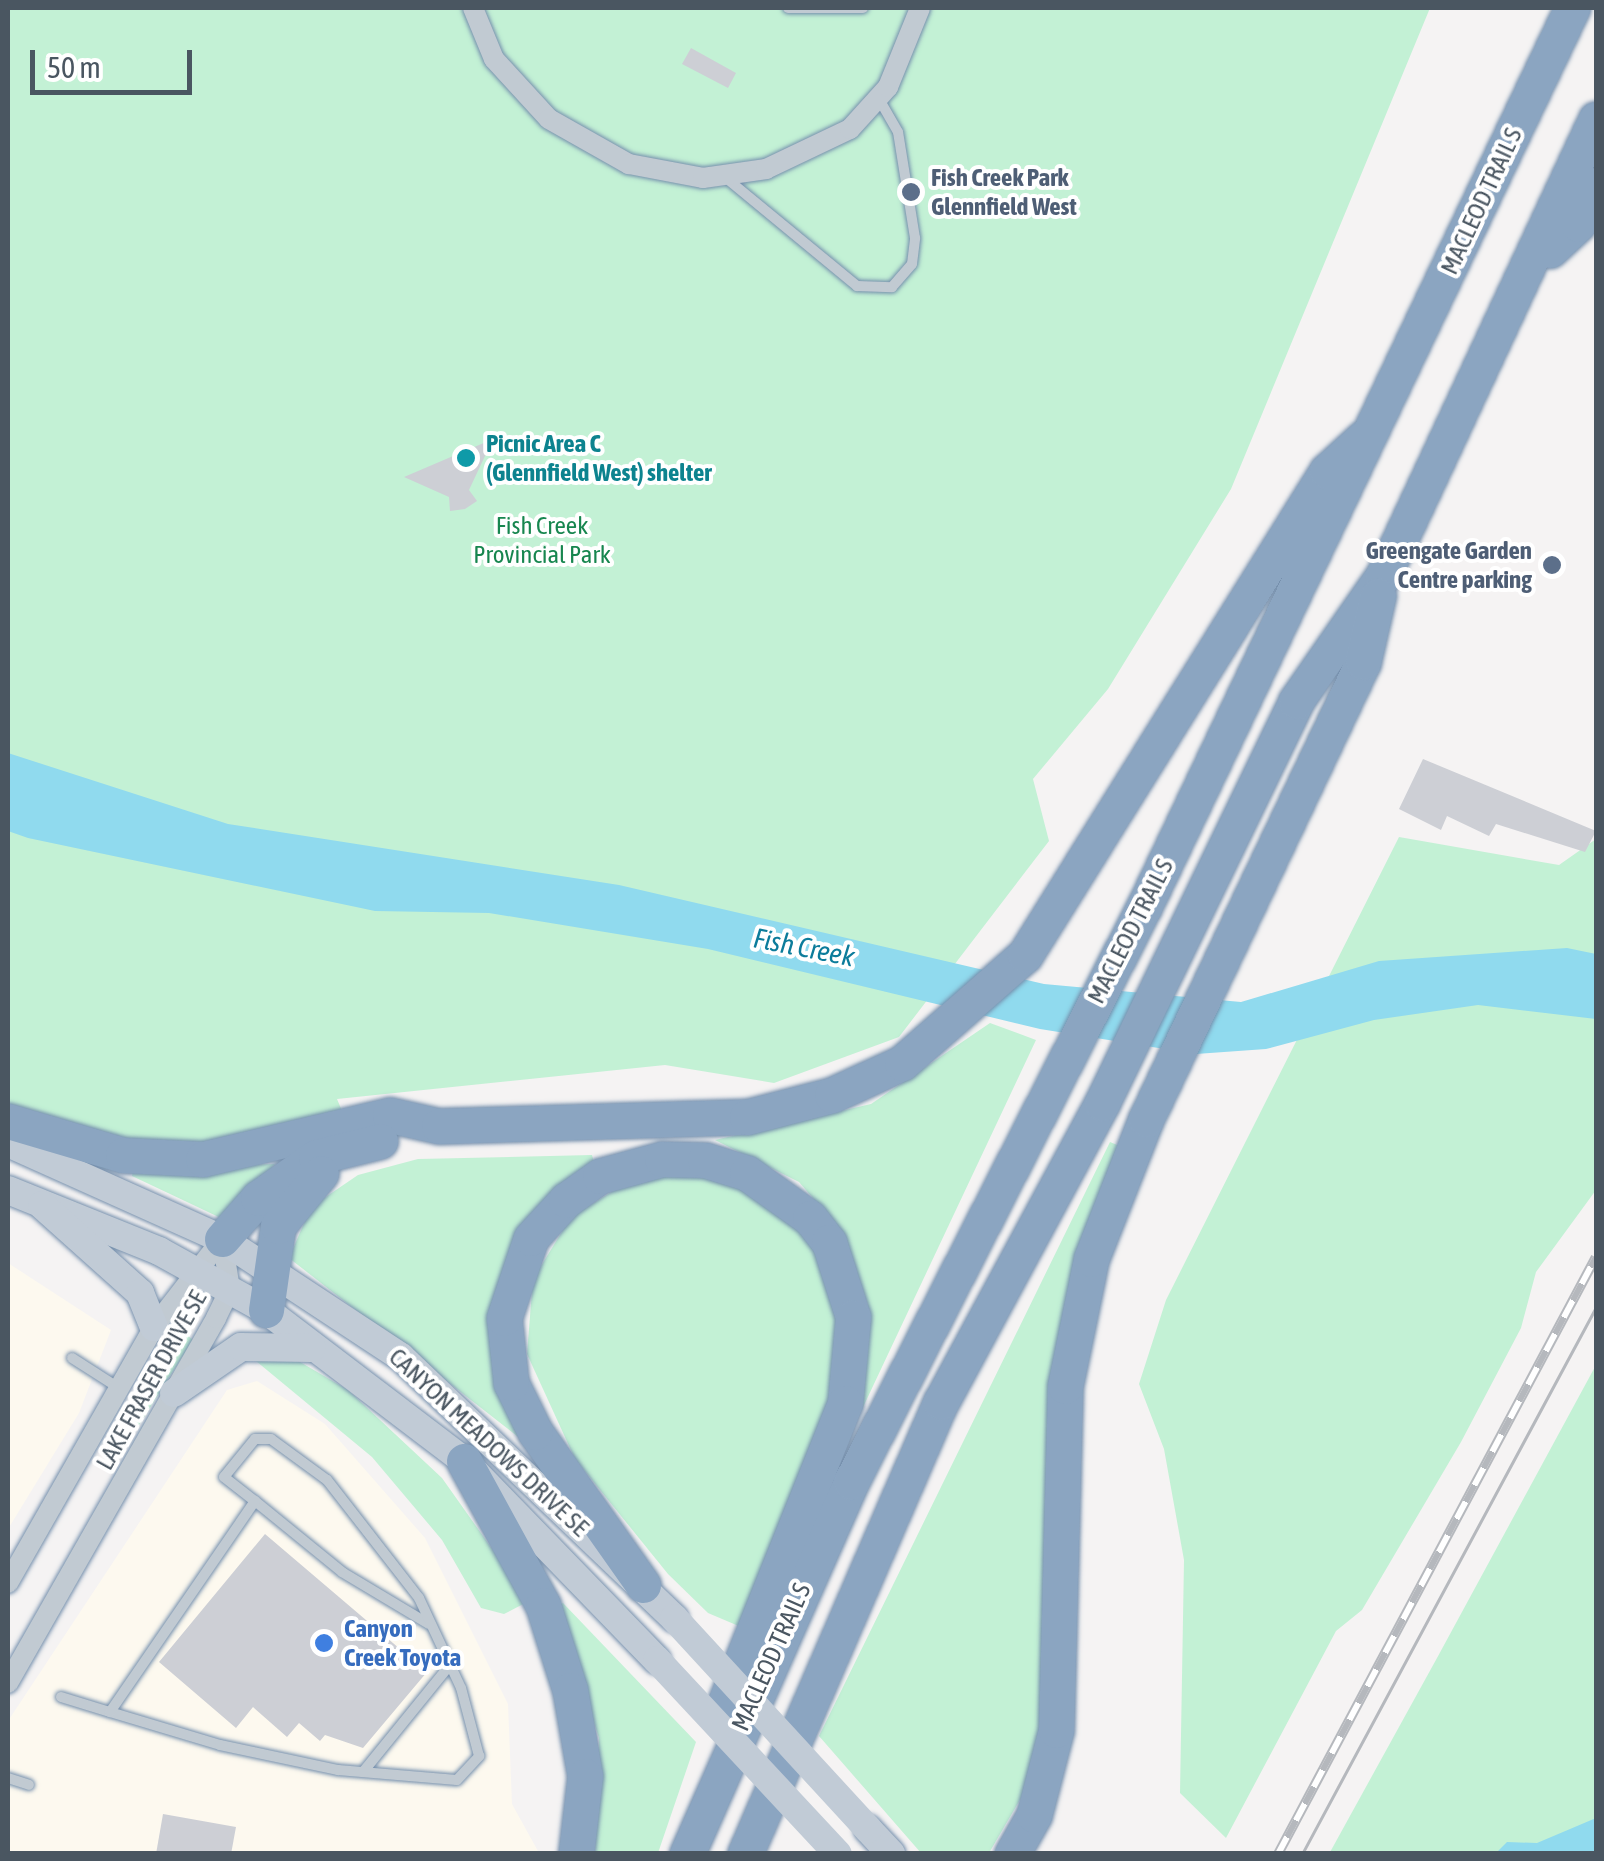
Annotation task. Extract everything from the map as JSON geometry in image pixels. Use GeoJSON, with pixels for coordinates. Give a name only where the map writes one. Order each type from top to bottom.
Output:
{"type":"FeatureCollection","features":[{"type":"Feature","properties":{"kind":"highway","name":"MACLEOD TRAIL S"},"geometry":{"type":"LineString","coordinates":[[692,1841],[851,1482],[1144,907],[1572,8]]}},
{"type":"Feature","properties":{"kind":"highway","name":"MACLEOD TRAIL S"},"geometry":{"type":"LineString","coordinates":[[746,1854],[940,1402],[1102,1104],[1296,701],[1382,576],[1535,265],[1596,120]]}},
{"type":"Feature","properties":{"kind":"highway"},"geometry":{"type":"LineString","coordinates":[[1535,265],[1578,224],[1596,185]]}},
{"type":"Feature","properties":{"kind":"highway"},"geometry":{"type":"LineString","coordinates":[[222,1239],[258,1198],[316,1158],[347,1148],[440,1126],[747,1116],[832,1095],[902,1062],[1009,973],[1080,872],[1327,471],[1375,428]]}},
{"type":"Feature","properties":{"kind":"highway"},"geometry":{"type":"LineString","coordinates":[[1013,1853],[1046,1781],[1058,1713],[1065,1386],[1091,1258],[1146,1119],[1363,662],[1382,576]]}},
{"type":"Feature","properties":{"kind":"highway"},"geometry":{"type":"LineString","coordinates":[[8,1121],[123,1155],[203,1159],[390,1115],[440,1126]]}},
{"type":"Feature","properties":{"kind":"highway"},"geometry":{"type":"LineString","coordinates":[[266,1310],[268,1265],[289,1205],[347,1148]]}},
{"type":"Feature","properties":{"kind":"highway"},"geometry":{"type":"LineString","coordinates":[[643,1586],[535,1432],[512,1383],[504,1318],[526,1248],[566,1200],[600,1176],[662,1158],[705,1160],[790,1198],[830,1242],[846,1281],[854,1355],[845,1402],[697,1780],[692,1841]]}},
{"type":"Feature","properties":{"kind":"highway"},"geometry":{"type":"LineString","coordinates":[[464,1461],[543,1605],[570,1690],[584,1776],[576,1854]]}},
{"type":"Feature","properties":{"kind":"main road","name":"CANYON MEADOWS DRIVE SE"},"geometry":{"type":"LineString","coordinates":[[8,1143],[222,1239],[268,1265],[401,1356],[643,1586],[891,1854]]}},
{"type":"Feature","properties":{"kind":"main road","name":"CANYON MEADOWS DRIVE SE"},"geometry":{"type":"LineString","coordinates":[[8,1190],[195,1270],[266,1310],[464,1461],[838,1854]]}},
{"type":"Feature","properties":{"kind":"main road"},"geometry":{"type":"LineString","coordinates":[[38,1200],[140,1293],[154,1327]]}},
{"type":"Feature","properties":{"kind":"main road"},"geometry":{"type":"LineString","coordinates":[[174,1393],[240,1347],[314,1348]]}},
{"type":"Feature","properties":{"kind":"street"},"geometry":{"type":"LineString","coordinates":[[473,8],[508,80],[578,141],[663,173],[725,177],[824,145],[879,99],[920,8]]}},
{"type":"Feature","properties":{"kind":"street","name":"LAKE FRASER DRIVE SE"},"geometry":{"type":"LineString","coordinates":[[8,1583],[154,1327],[222,1239]]}},
{"type":"Feature","properties":{"kind":"street","name":"LAKE FRASER DRIVE SE"},"geometry":{"type":"LineString","coordinates":[[9,1677],[230,1289],[222,1239]]}},
{"type":"Feature","properties":{"kind":"lane"},"geometry":{"type":"LineString","coordinates":[[788,8],[863,8]]}},
{"type":"Feature","properties":{"kind":"lane"},"geometry":{"type":"LineString","coordinates":[[725,177],[857,286],[892,287],[912,264],[915,238],[898,132],[879,99]]}},
{"type":"Feature","properties":{"kind":"lane"},"geometry":{"type":"LineString","coordinates":[[8,1205],[38,1200]]}},
{"type":"Feature","properties":{"kind":"lane"},"geometry":{"type":"LineString","coordinates":[[72,1358],[120,1389]]}},
{"type":"Feature","properties":{"kind":"lane"},"geometry":{"type":"LineString","coordinates":[[61,1697],[220,1745],[362,1772],[457,1780],[476,1768],[450,1665],[432,1626],[327,1480],[271,1439],[255,1439],[224,1477],[342,1572],[432,1626]]}},
{"type":"Feature","properties":{"kind":"lane"},"geometry":{"type":"LineString","coordinates":[[110,1712],[255,1501]]}},
{"type":"Feature","properties":{"kind":"lane"},"geometry":{"type":"LineString","coordinates":[[362,1772],[450,1665]]}},
{"type":"Feature","properties":{"kind":"lane"},"geometry":{"type":"LineString","coordinates":[[8,1778],[29,1785]]}},
{"type":"Feature","properties":{"kind":"shaded area"},"geometry":{"type":"Polygon","coordinates":[[[8,1263],[111,1330],[79,1413],[8,1529],[8,1263]]]}},
{"type":"Feature","properties":{"kind":"shaded area"},"geometry":{"type":"Polygon","coordinates":[[[257,1381],[325,1424],[425,1538],[508,1704],[512,1804],[539,1853],[8,1853],[8,1721],[227,1390],[257,1381]]]}},
{"type":"Feature","properties":{"kind":"green space","name":"Fish Creek Provincial Park"},"geometry":{"type":"Polygon","coordinates":[[[8,8],[1430,8],[1231,489],[1108,689],[1033,779],[1049,841],[899,1037],[774,1083],[665,1065],[337,1099],[342,1111],[176,1150],[8,1110],[8,8]]]}},
{"type":"Feature","properties":{"kind":"green space"},"geometry":{"type":"Polygon","coordinates":[[[1399,837],[1559,865],[1596,839],[1596,1190],[1536,1272],[1521,1328],[1461,1442],[1362,1610],[1336,1631],[1226,1838],[1180,1793],[1184,1560],[1164,1449],[1139,1384],[1166,1300],[1399,837]]]}},
{"type":"Feature","properties":{"kind":"green space"},"geometry":{"type":"Polygon","coordinates":[[[990,1023],[1036,1040],[857,1420],[868,1305],[843,1233],[799,1182],[715,1140],[871,1104],[990,1023]]]}},
{"type":"Feature","properties":{"kind":"green space"},"geometry":{"type":"Polygon","coordinates":[[[1110,1142],[1122,1147],[1092,1221],[1035,1774],[989,1853],[921,1853],[819,1736],[1110,1142]]]}},
{"type":"Feature","properties":{"kind":"green space"},"geometry":{"type":"Polygon","coordinates":[[[592,1155],[595,1166],[517,1252],[526,1443],[289,1258],[311,1207],[358,1175],[418,1159],[592,1155]]]}},
{"type":"Feature","properties":{"kind":"green space"},"geometry":{"type":"Polygon","coordinates":[[[275,1164],[225,1220],[132,1176],[134,1167],[275,1164]]]}},
{"type":"Feature","properties":{"kind":"green space"},"geometry":{"type":"Polygon","coordinates":[[[710,1172],[803,1224],[844,1325],[832,1402],[741,1627],[708,1613],[668,1574],[575,1459],[527,1354],[533,1279],[571,1217],[634,1178],[710,1172]]]}},
{"type":"Feature","properties":{"kind":"green space"},"geometry":{"type":"Polygon","coordinates":[[[186,1334],[193,1340],[132,1436],[124,1432],[144,1391],[186,1334]]]}},
{"type":"Feature","properties":{"kind":"green space"},"geometry":{"type":"Polygon","coordinates":[[[295,1359],[348,1390],[442,1478],[529,1601],[504,1614],[481,1608],[442,1540],[372,1457],[256,1361],[295,1359]]]}},
{"type":"Feature","properties":{"kind":"green space"},"geometry":{"type":"Polygon","coordinates":[[[1596,1365],[1596,1853],[1329,1854],[1437,1658],[1596,1365]]]}},
{"type":"Feature","properties":{"kind":"green space"},"geometry":{"type":"Polygon","coordinates":[[[563,1603],[696,1742],[658,1853],[595,1853],[599,1738],[556,1607],[563,1603]]]}},
{"type":"Feature","properties":{"kind":"water","name":"Fish Creek"},"geometry":{"type":"Polygon","coordinates":[[[8,753],[228,824],[619,885],[1044,984],[1241,1002],[1379,961],[1567,948],[1596,954],[1596,1019],[1478,1005],[1374,1020],[1266,1049],[1196,1054],[1040,1029],[708,949],[489,913],[375,911],[28,838],[8,831],[8,753]]]}},
{"type":"Feature","properties":{"kind":"water"},"geometry":{"type":"Polygon","coordinates":[[[1596,1818],[1596,1853],[1496,1853],[1507,1842],[1537,1843],[1596,1818]]]}},
{"type":"Feature","properties":{"kind":"building"},"geometry":{"type":"Polygon","coordinates":[[[691,48],[736,73],[728,88],[682,64],[691,48]]]}},
{"type":"Feature","properties":{"kind":"building","name":"Picnic Area C (Glennfield West) shelter"},"geometry":{"type":"Polygon","coordinates":[[[493,439],[469,490],[477,501],[465,509],[450,511],[449,497],[404,477],[493,439]]]}},
{"type":"Feature","properties":{"kind":"building"},"geometry":{"type":"Polygon","coordinates":[[[1423,759],[1596,831],[1585,852],[1496,824],[1489,836],[1447,816],[1441,830],[1399,809],[1423,759]]]}},
{"type":"Feature","properties":{"kind":"building"},"geometry":{"type":"Polygon","coordinates":[[[265,1534],[427,1672],[363,1748],[325,1735],[320,1741],[299,1723],[287,1737],[253,1707],[236,1728],[159,1662],[265,1534]]]}},
{"type":"Feature","properties":{"kind":"building"},"geometry":{"type":"Polygon","coordinates":[[[163,1814],[236,1827],[231,1854],[156,1854],[163,1814]]]}},
{"type":"Feature","properties":{"kind":"tram line"},"geometry":{"type":"LineString","coordinates":[[1302,1854],[1596,1307]]}},
{"type":"Feature","properties":{"kind":"railway"},"geometry":{"type":"LineString","coordinates":[[1278,1854],[1596,1257]]}},
{"type":"Feature","properties":{"kind":"place","name":"Fish Creek Park Glennfield West"},"geometry":{"type":"Point","coordinates":[911,192]}},
{"type":"Feature","properties":{"kind":"place","name":"Picnic Area C (Glennfield West) shelter"},"geometry":{"type":"Point","coordinates":[466,458]}},
{"type":"Feature","properties":{"kind":"place","name":"Greengate Garden Centre parking"},"geometry":{"type":"Point","coordinates":[1552,565]}},
{"type":"Feature","properties":{"kind":"place","name":"Canyon Creek Toyota"},"geometry":{"type":"Point","coordinates":[324,1643]}}]}
